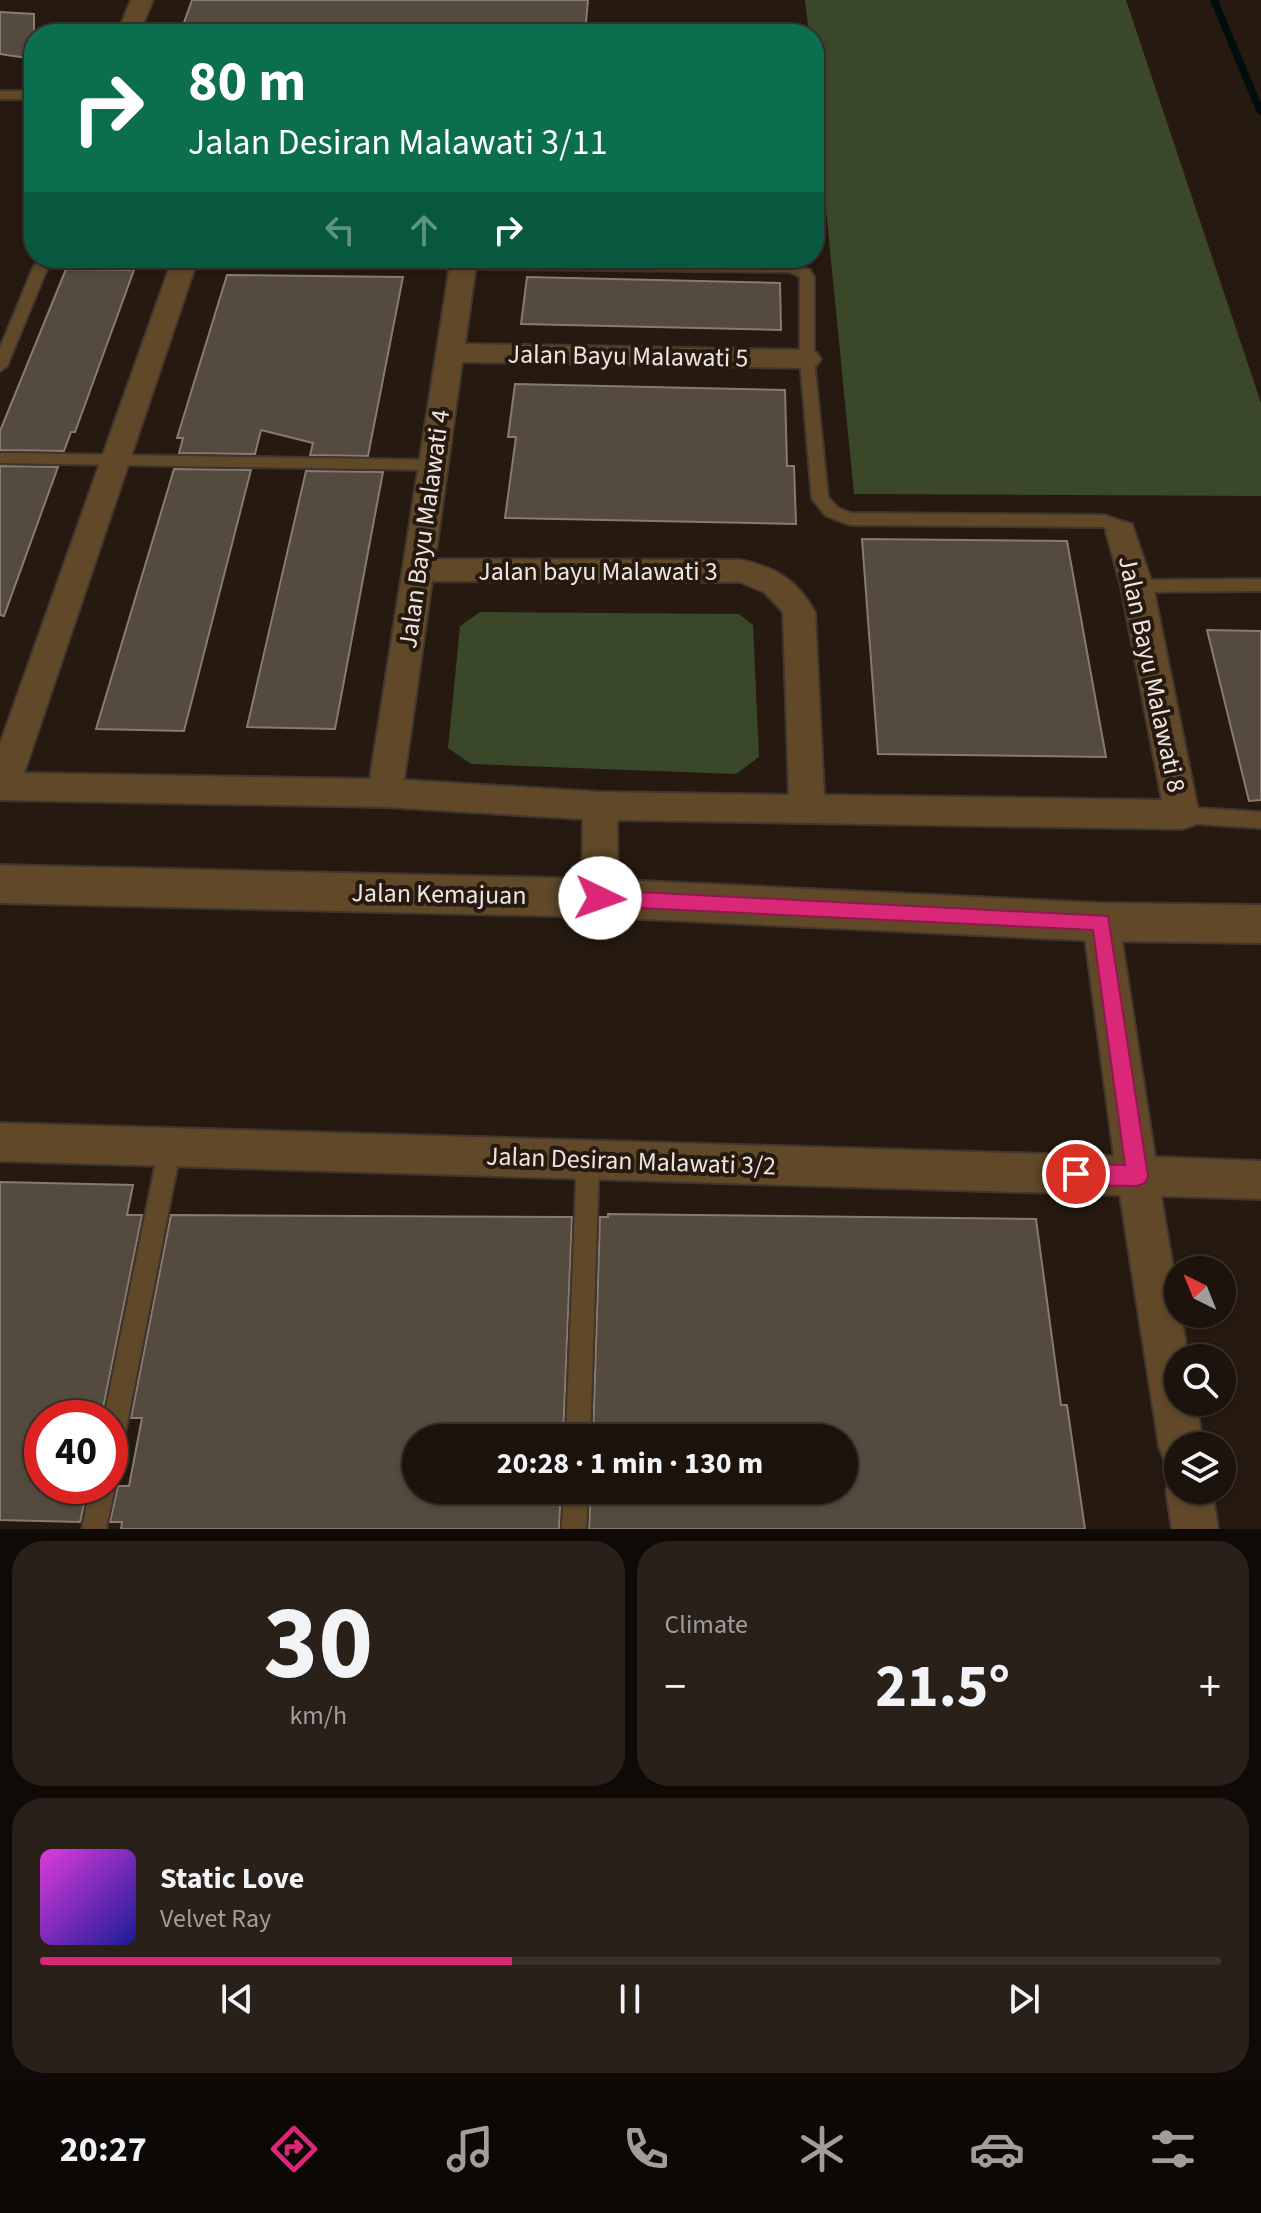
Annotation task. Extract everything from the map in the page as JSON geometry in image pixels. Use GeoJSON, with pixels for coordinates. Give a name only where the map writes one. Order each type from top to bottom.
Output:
{"type":"FeatureCollection","features":[{"type":"Feature","properties":{"kind":"street"},"geometry":{"type":"LineString","coordinates":[[132,24],[142,0]]}},
{"type":"Feature","properties":{"kind":"street"},"geometry":{"type":"LineString","coordinates":[[182,268],[1,787],[385,793],[600,806],[807,811],[1182,815]]}},
{"type":"Feature","properties":{"kind":"street","name":"Jalan Bayu Malawati 4"},"geometry":{"type":"LineString","coordinates":[[385,793],[463,268]]}},
{"type":"Feature","properties":{"kind":"street","name":"Jalan Bayu Malawati 5"},"geometry":{"type":"LineString","coordinates":[[450,353],[807,359]]}},
{"type":"Feature","properties":{"kind":"street","name":"Jalan Bayu Malawati 8"},"geometry":{"type":"LineString","coordinates":[[1121,532],[1137,586],[1182,815]]}},
{"type":"Feature","properties":{"kind":"street","name":"Jalan bayu Malawati 3"},"geometry":{"type":"LineString","coordinates":[[418,570],[740,571],[775,582],[790,595],[799,612],[807,811]]}},
{"type":"Feature","properties":{"kind":"street"},"geometry":{"type":"LineString","coordinates":[[600,806],[600,898]]}},
{"type":"Feature","properties":{"kind":"street","name":"Jalan Kemajuan"},"geometry":{"type":"LineString","coordinates":[[0,884],[600,898],[1101,922],[1261,924]]}},
{"type":"Feature","properties":{"kind":"street"},"geometry":{"type":"LineString","coordinates":[[1101,922],[1137,1176],[1179,1432]]}},
{"type":"Feature","properties":{"kind":"street","name":"Jalan Desiran Malawati 3/2"},"geometry":{"type":"LineString","coordinates":[[0,1142],[1261,1180]]}},
{"type":"Feature","properties":{"kind":"street"},"geometry":{"type":"LineString","coordinates":[[1191,1504],[1195,1529]]}},
{"type":"Feature","properties":{"kind":"lane"},"geometry":{"type":"LineString","coordinates":[[0,95],[24,95]]}},
{"type":"Feature","properties":{"kind":"lane"},"geometry":{"type":"LineString","coordinates":[[0,366],[42,268]]}},
{"type":"Feature","properties":{"kind":"lane"},"geometry":{"type":"LineString","coordinates":[[715,268],[799,269],[807,277],[807,359],[820,499],[832,512],[850,519],[1104,521],[1118,526],[1121,532]]}},
{"type":"Feature","properties":{"kind":"lane"},"geometry":{"type":"LineString","coordinates":[[0,458],[433,465]]}},
{"type":"Feature","properties":{"kind":"lane"},"geometry":{"type":"LineString","coordinates":[[1137,586],[1261,585]]}},
{"type":"Feature","properties":{"kind":"lane"},"geometry":{"type":"LineString","coordinates":[[1182,815],[1261,820]]}},
{"type":"Feature","properties":{"kind":"lane"},"geometry":{"type":"LineString","coordinates":[[120,1400],[170,1147]]}},
{"type":"Feature","properties":{"kind":"lane"},"geometry":{"type":"LineString","coordinates":[[579,1424],[588,1160]]}},
{"type":"Feature","properties":{"kind":"lane"},"geometry":{"type":"LineString","coordinates":[[94,1529],[99,1504]]}},
{"type":"Feature","properties":{"kind":"lane"},"geometry":{"type":"LineString","coordinates":[[574,1529],[575,1504]]}},
{"type":"Feature","properties":{"kind":"green space"},"geometry":{"type":"Polygon","coordinates":[[[805,0],[1126,0],[1261,403],[1261,496],[854,494],[824,190],[824,24],[808,24],[805,0]]]}},
{"type":"Feature","properties":{"kind":"green space"},"geometry":{"type":"Polygon","coordinates":[[[480,612],[739,614],[753,625],[759,757],[736,774],[471,764],[448,748],[460,626],[480,612]]]}},
{"type":"Feature","properties":{"kind":"building"},"geometry":{"type":"Polygon","coordinates":[[[192,0],[588,0],[586,24],[184,24],[192,0]]]}},
{"type":"Feature","properties":{"kind":"building"},"geometry":{"type":"Polygon","coordinates":[[[0,12],[34,14],[34,24],[24,24],[24,58],[0,54],[0,12]]]}},
{"type":"Feature","properties":{"kind":"building"},"geometry":{"type":"Polygon","coordinates":[[[66,269],[134,270],[75,432],[71,432],[64,451],[0,450],[0,431],[66,269]]]}},
{"type":"Feature","properties":{"kind":"building"},"geometry":{"type":"Polygon","coordinates":[[[227,275],[403,277],[368,456],[310,455],[313,443],[261,430],[255,454],[179,453],[183,438],[177,438],[227,275]]]}},
{"type":"Feature","properties":{"kind":"building"},"geometry":{"type":"Polygon","coordinates":[[[527,277],[780,283],[781,330],[521,324],[527,277]]]}},
{"type":"Feature","properties":{"kind":"building"},"geometry":{"type":"Polygon","coordinates":[[[515,384],[785,390],[787,466],[794,466],[796,524],[505,518],[516,437],[508,437],[515,384]]]}},
{"type":"Feature","properties":{"kind":"building"},"geometry":{"type":"Polygon","coordinates":[[[0,466],[58,467],[4,616],[0,615],[0,466]]]}},
{"type":"Feature","properties":{"kind":"building"},"geometry":{"type":"Polygon","coordinates":[[[174,469],[251,470],[184,731],[96,729],[174,469]]]}},
{"type":"Feature","properties":{"kind":"building"},"geometry":{"type":"Polygon","coordinates":[[[306,471],[383,472],[335,729],[247,727],[306,471]]]}},
{"type":"Feature","properties":{"kind":"building"},"geometry":{"type":"Polygon","coordinates":[[[862,539],[1067,541],[1106,757],[878,754],[862,539]]]}},
{"type":"Feature","properties":{"kind":"building"},"geometry":{"type":"Polygon","coordinates":[[[1207,630],[1261,631],[1261,800],[1249,801],[1207,630]]]}},
{"type":"Feature","properties":{"kind":"building"},"geometry":{"type":"Polygon","coordinates":[[[0,1182],[133,1185],[127,1215],[142,1215],[105,1400],[24,1400],[24,1504],[84,1504],[80,1522],[0,1520],[0,1182]]]}},
{"type":"Feature","properties":{"kind":"building"},"geometry":{"type":"Polygon","coordinates":[[[608,1214],[1036,1219],[1061,1405],[1067,1405],[1085,1529],[589,1529],[590,1504],[858,1504],[858,1424],[593,1424],[600,1217],[608,1217],[608,1214]]]}},
{"type":"Feature","properties":{"kind":"building"},"geometry":{"type":"Polygon","coordinates":[[[171,1215],[572,1217],[564,1424],[402,1424],[402,1504],[560,1504],[559,1529],[121,1529],[122,1522],[110,1522],[114,1504],[128,1504],[128,1486],[142,1418],[131,1418],[171,1215]]]}},
{"type":"Feature","properties":{"kind":"waterway"},"geometry":{"type":"LineString","coordinates":[[1214,0],[1261,113]]}},
{"type":"Feature","properties":{"kind":"route"},"geometry":{"type":"LineString","coordinates":[[600,898],[1101,922],[1137,1176],[1076,1174]]}}]}
